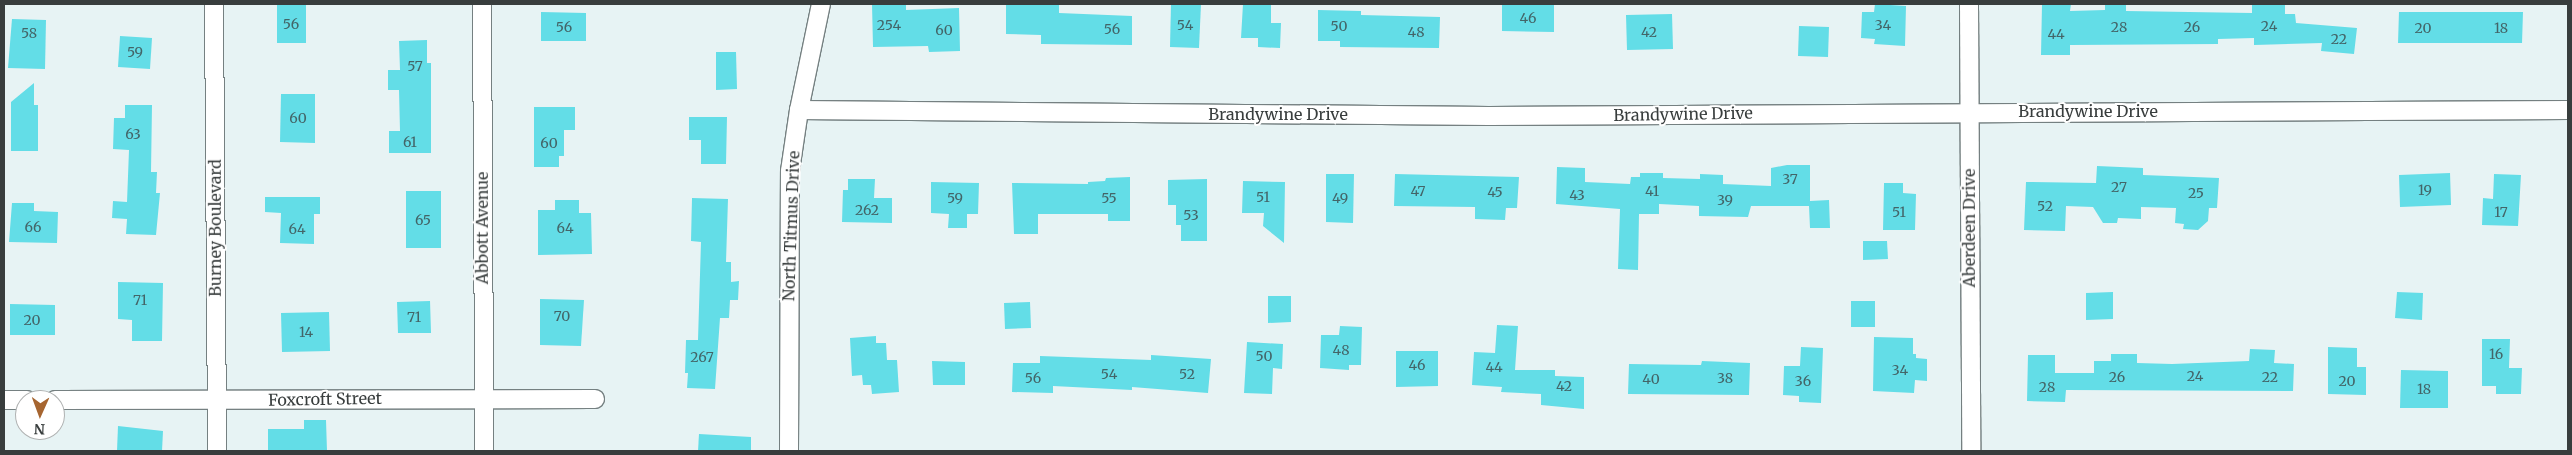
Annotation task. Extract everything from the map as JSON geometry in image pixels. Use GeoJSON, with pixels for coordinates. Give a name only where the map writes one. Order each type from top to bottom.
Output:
{"type":"FeatureCollection","features":[{"type":"Feature","properties":{"kind":"street","name":"Burney Boulevard"},"geometry":{"type":"LineString","coordinates":[[214,4],[214,401],[217,451]]}},
{"type":"Feature","properties":{"kind":"street","name":"Abbott Avenue"},"geometry":{"type":"LineString","coordinates":[[482,4],[484,451]]}},
{"type":"Feature","properties":{"kind":"street","name":"North Titmus Drive"},"geometry":{"type":"LineString","coordinates":[[789,451],[790,171],[799,110],[821,4]]}},
{"type":"Feature","properties":{"kind":"street","name":"Aberdeen Drive"},"geometry":{"type":"LineString","coordinates":[[1969,4],[1971,451]]}},
{"type":"Feature","properties":{"kind":"street","name":"Brandywine Drive"},"geometry":{"type":"LineString","coordinates":[[799,110],[1479,116],[1969,111],[2568,110]]}},
{"type":"Feature","properties":{"kind":"street","name":"Foxcroft Street"},"geometry":{"type":"LineString","coordinates":[[65,400],[214,401],[483,397],[595,399]]}},
{"type":"Feature","properties":{"kind":"building"},"geometry":{"type":"Polygon","coordinates":[[[872,4],[906,4],[906,10],[959,8],[960,51],[929,52],[928,46],[873,47],[872,4]]]}},
{"type":"Feature","properties":{"kind":"building"},"geometry":{"type":"Polygon","coordinates":[[[1006,4],[1059,4],[1059,13],[1132,16],[1132,45],[1041,44],[1041,35],[1006,34],[1006,4]]]}},
{"type":"Feature","properties":{"kind":"building"},"geometry":{"type":"Polygon","coordinates":[[[1171,4],[1201,4],[1199,48],[1170,47],[1171,4]]]}},
{"type":"Feature","properties":{"kind":"building"},"geometry":{"type":"Polygon","coordinates":[[[1243,4],[1271,4],[1271,23],[1281,23],[1280,48],[1258,47],[1258,38],[1241,38],[1243,4]]]}},
{"type":"Feature","properties":{"kind":"building"},"geometry":{"type":"Polygon","coordinates":[[[1502,4],[1554,4],[1554,32],[1502,31],[1502,4]]]}},
{"type":"Feature","properties":{"kind":"building"},"geometry":{"type":"Polygon","coordinates":[[[1875,4],[1906,6],[1905,46],[1874,44],[1875,39],[1861,38],[1862,12],[1874,12],[1875,4]]]}},
{"type":"Feature","properties":{"kind":"building"},"geometry":{"type":"Polygon","coordinates":[[[2042,4],[2071,4],[2070,11],[2105,10],[2105,4],[2126,4],[2126,11],[2252,13],[2252,4],[2285,4],[2285,14],[2295,14],[2296,23],[2357,28],[2354,54],[2321,51],[2322,43],[2254,45],[2254,38],[2218,39],[2218,44],[2070,45],[2070,55],[2041,55],[2042,4]]]}},
{"type":"Feature","properties":{"kind":"building"},"geometry":{"type":"Polygon","coordinates":[[[277,5],[306,5],[306,43],[277,43],[277,5]]]}},
{"type":"Feature","properties":{"kind":"building"},"geometry":{"type":"Polygon","coordinates":[[[1318,10],[1361,11],[1361,15],[1440,17],[1439,48],[1340,47],[1340,41],[1318,41],[1318,10]]]}},
{"type":"Feature","properties":{"kind":"building"},"geometry":{"type":"Polygon","coordinates":[[[541,12],[586,13],[586,41],[541,41],[541,12]]]}},
{"type":"Feature","properties":{"kind":"building"},"geometry":{"type":"Polygon","coordinates":[[[2399,12],[2523,12],[2522,43],[2398,43],[2399,12]]]}},
{"type":"Feature","properties":{"kind":"building"},"geometry":{"type":"Polygon","coordinates":[[[1672,14],[1673,49],[1627,50],[1626,15],[1672,14]]]}},
{"type":"Feature","properties":{"kind":"building"},"geometry":{"type":"Polygon","coordinates":[[[12,19],[46,20],[45,69],[8,68],[12,19]]]}},
{"type":"Feature","properties":{"kind":"building"},"geometry":{"type":"Polygon","coordinates":[[[1799,26],[1829,27],[1828,57],[1798,56],[1799,26]]]}},
{"type":"Feature","properties":{"kind":"building"},"geometry":{"type":"Polygon","coordinates":[[[120,36],[152,38],[150,69],[118,67],[120,36]]]}},
{"type":"Feature","properties":{"kind":"building"},"geometry":{"type":"Polygon","coordinates":[[[427,40],[427,63],[431,63],[431,153],[389,153],[389,131],[400,131],[399,90],[388,90],[388,70],[400,70],[399,41],[427,40]]]}},
{"type":"Feature","properties":{"kind":"building"},"geometry":{"type":"Polygon","coordinates":[[[716,52],[736,52],[737,89],[716,90],[716,52]]]}},
{"type":"Feature","properties":{"kind":"building"},"geometry":{"type":"Polygon","coordinates":[[[34,83],[34,105],[38,105],[38,151],[11,151],[11,102],[34,83]]]}},
{"type":"Feature","properties":{"kind":"building"},"geometry":{"type":"Polygon","coordinates":[[[281,94],[315,94],[315,143],[280,142],[281,94]]]}},
{"type":"Feature","properties":{"kind":"building"},"geometry":{"type":"Polygon","coordinates":[[[125,105],[152,105],[151,172],[157,172],[156,193],[160,193],[156,235],[126,234],[127,219],[112,218],[113,201],[127,202],[129,150],[113,149],[114,118],[125,118],[125,105]]]}},
{"type":"Feature","properties":{"kind":"building"},"geometry":{"type":"Polygon","coordinates":[[[534,107],[575,107],[575,130],[564,130],[564,156],[559,156],[559,167],[534,167],[534,107]]]}},
{"type":"Feature","properties":{"kind":"building"},"geometry":{"type":"Polygon","coordinates":[[[689,117],[727,117],[726,164],[701,164],[701,140],[689,140],[689,117]]]}},
{"type":"Feature","properties":{"kind":"building"},"geometry":{"type":"Polygon","coordinates":[[[1787,165],[1810,165],[1810,201],[1829,200],[1830,228],[1810,228],[1809,206],[1751,206],[1748,217],[1699,216],[1699,206],[1659,204],[1659,214],[1639,214],[1638,270],[1618,269],[1620,209],[1556,204],[1557,167],[1585,168],[1585,182],[1630,184],[1631,177],[1640,177],[1640,173],[1663,173],[1663,178],[1700,179],[1700,174],[1723,175],[1723,184],[1771,186],[1771,168],[1787,165]]]}},
{"type":"Feature","properties":{"kind":"building"},"geometry":{"type":"Polygon","coordinates":[[[2097,166],[2143,168],[2143,175],[2219,178],[2217,208],[2209,208],[2208,221],[2198,230],[2183,229],[2184,224],[2175,223],[2176,208],[2141,207],[2141,219],[2118,218],[2117,223],[2103,223],[2093,207],[2066,206],[2065,231],[2024,230],[2026,182],[2096,183],[2097,166]]]}},
{"type":"Feature","properties":{"kind":"building"},"geometry":{"type":"Polygon","coordinates":[[[2450,173],[2451,205],[2400,207],[2399,175],[2450,173]]]}},
{"type":"Feature","properties":{"kind":"building"},"geometry":{"type":"Polygon","coordinates":[[[1326,174],[1354,174],[1353,223],[1326,222],[1326,174]]]}},
{"type":"Feature","properties":{"kind":"building"},"geometry":{"type":"Polygon","coordinates":[[[1395,174],[1519,177],[1517,208],[1506,208],[1505,220],[1475,219],[1475,207],[1394,206],[1395,174]]]}},
{"type":"Feature","properties":{"kind":"building"},"geometry":{"type":"Polygon","coordinates":[[[2494,174],[2521,175],[2518,226],[2482,225],[2483,198],[2493,199],[2494,174]]]}},
{"type":"Feature","properties":{"kind":"building"},"geometry":{"type":"Polygon","coordinates":[[[1130,177],[1130,221],[1108,221],[1108,214],[1038,214],[1038,234],[1014,234],[1012,183],[1088,184],[1088,182],[1105,181],[1106,178],[1130,177]]]}},
{"type":"Feature","properties":{"kind":"building"},"geometry":{"type":"Polygon","coordinates":[[[848,179],[875,179],[874,198],[892,198],[892,223],[842,222],[843,190],[848,190],[848,179]]]}},
{"type":"Feature","properties":{"kind":"building"},"geometry":{"type":"Polygon","coordinates":[[[1207,179],[1207,241],[1181,241],[1181,225],[1176,225],[1176,205],[1168,205],[1168,180],[1207,179]]]}},
{"type":"Feature","properties":{"kind":"building"},"geometry":{"type":"Polygon","coordinates":[[[1243,181],[1285,182],[1284,243],[1263,226],[1264,213],[1242,213],[1243,181]]]}},
{"type":"Feature","properties":{"kind":"building"},"geometry":{"type":"Polygon","coordinates":[[[931,182],[979,183],[978,214],[967,214],[967,228],[948,228],[949,214],[931,213],[931,182]]]}},
{"type":"Feature","properties":{"kind":"building"},"geometry":{"type":"Polygon","coordinates":[[[1884,183],[1903,183],[1903,193],[1916,194],[1915,230],[1883,230],[1884,183]]]}},
{"type":"Feature","properties":{"kind":"building"},"geometry":{"type":"Polygon","coordinates":[[[406,191],[441,191],[441,248],[406,248],[406,191]]]}},
{"type":"Feature","properties":{"kind":"building"},"geometry":{"type":"Polygon","coordinates":[[[265,197],[320,197],[320,214],[314,214],[314,244],[280,243],[281,213],[265,212],[265,197]]]}},
{"type":"Feature","properties":{"kind":"building"},"geometry":{"type":"Polygon","coordinates":[[[692,198],[728,199],[726,262],[731,262],[731,282],[739,281],[738,300],[730,300],[729,318],[720,318],[715,389],[687,388],[688,373],[685,373],[686,340],[698,340],[701,242],[691,241],[692,198]]]}},
{"type":"Feature","properties":{"kind":"building"},"geometry":{"type":"Polygon","coordinates":[[[555,200],[579,200],[579,213],[591,213],[592,254],[538,255],[538,210],[555,210],[555,200]]]}},
{"type":"Feature","properties":{"kind":"building"},"geometry":{"type":"Polygon","coordinates":[[[12,203],[34,203],[34,211],[58,212],[57,243],[9,242],[12,203]]]}},
{"type":"Feature","properties":{"kind":"building"},"geometry":{"type":"Polygon","coordinates":[[[1863,241],[1887,241],[1888,259],[1863,260],[1863,241]]]}},
{"type":"Feature","properties":{"kind":"building"},"geometry":{"type":"Polygon","coordinates":[[[118,282],[163,283],[162,341],[132,341],[132,320],[118,319],[118,282]]]}},
{"type":"Feature","properties":{"kind":"building"},"geometry":{"type":"Polygon","coordinates":[[[2113,292],[2113,319],[2086,320],[2086,293],[2113,292]]]}},
{"type":"Feature","properties":{"kind":"building"},"geometry":{"type":"Polygon","coordinates":[[[2397,292],[2423,293],[2422,320],[2395,318],[2397,292]]]}},
{"type":"Feature","properties":{"kind":"building"},"geometry":{"type":"Polygon","coordinates":[[[1268,296],[1291,296],[1291,322],[1268,323],[1268,296]]]}},
{"type":"Feature","properties":{"kind":"building"},"geometry":{"type":"Polygon","coordinates":[[[540,299],[584,300],[581,346],[540,345],[540,299]]]}},
{"type":"Feature","properties":{"kind":"building"},"geometry":{"type":"Polygon","coordinates":[[[430,301],[431,333],[398,333],[397,302],[430,301]]]}},
{"type":"Feature","properties":{"kind":"building"},"geometry":{"type":"Polygon","coordinates":[[[1851,301],[1875,301],[1875,327],[1851,327],[1851,301]]]}},
{"type":"Feature","properties":{"kind":"building"},"geometry":{"type":"Polygon","coordinates":[[[1030,302],[1031,328],[1005,329],[1004,303],[1030,302]]]}},
{"type":"Feature","properties":{"kind":"building"},"geometry":{"type":"Polygon","coordinates":[[[10,304],[55,305],[55,335],[10,335],[10,304]]]}},
{"type":"Feature","properties":{"kind":"building"},"geometry":{"type":"Polygon","coordinates":[[[329,312],[330,351],[282,352],[281,313],[329,312]]]}},
{"type":"Feature","properties":{"kind":"building"},"geometry":{"type":"Polygon","coordinates":[[[1497,325],[1518,326],[1515,370],[1555,370],[1555,376],[1584,377],[1584,409],[1541,405],[1541,394],[1501,392],[1502,387],[1472,385],[1474,352],[1495,353],[1497,325]]]}},
{"type":"Feature","properties":{"kind":"building"},"geometry":{"type":"Polygon","coordinates":[[[1340,326],[1362,327],[1361,365],[1349,365],[1349,370],[1320,368],[1321,335],[1339,335],[1340,326]]]}},
{"type":"Feature","properties":{"kind":"building"},"geometry":{"type":"Polygon","coordinates":[[[876,336],[876,343],[886,343],[887,360],[897,360],[899,392],[872,394],[871,385],[863,385],[862,375],[852,376],[850,338],[876,336]]]}},
{"type":"Feature","properties":{"kind":"building"},"geometry":{"type":"Polygon","coordinates":[[[1874,337],[1913,338],[1913,354],[1916,354],[1916,358],[1927,359],[1927,381],[1915,380],[1914,393],[1873,391],[1874,337]]]}},
{"type":"Feature","properties":{"kind":"building"},"geometry":{"type":"Polygon","coordinates":[[[2482,339],[2510,339],[2509,368],[2522,368],[2521,394],[2496,394],[2496,386],[2482,386],[2482,339]]]}},
{"type":"Feature","properties":{"kind":"building"},"geometry":{"type":"Polygon","coordinates":[[[1247,342],[1283,344],[1282,369],[1273,368],[1272,394],[1244,393],[1247,342]]]}},
{"type":"Feature","properties":{"kind":"building"},"geometry":{"type":"Polygon","coordinates":[[[1801,347],[1823,348],[1821,403],[1799,402],[1799,396],[1783,395],[1784,366],[1800,366],[1801,347]]]}},
{"type":"Feature","properties":{"kind":"building"},"geometry":{"type":"Polygon","coordinates":[[[2328,347],[2357,348],[2357,367],[2366,367],[2366,395],[2328,394],[2328,347]]]}},
{"type":"Feature","properties":{"kind":"building"},"geometry":{"type":"Polygon","coordinates":[[[2250,349],[2275,350],[2274,363],[2294,364],[2293,391],[2066,390],[2065,402],[2027,401],[2028,355],[2055,355],[2055,373],[2094,373],[2094,361],[2111,361],[2111,354],[2137,354],[2137,363],[2172,364],[2249,361],[2250,349]]]}},
{"type":"Feature","properties":{"kind":"building"},"geometry":{"type":"Polygon","coordinates":[[[1396,351],[1438,351],[1438,386],[1396,387],[1396,351]]]}},
{"type":"Feature","properties":{"kind":"building"},"geometry":{"type":"Polygon","coordinates":[[[1151,355],[1211,359],[1208,393],[1132,387],[1132,390],[1053,386],[1053,393],[1012,392],[1013,363],[1040,363],[1040,356],[1151,360],[1151,355]]]}},
{"type":"Feature","properties":{"kind":"building"},"geometry":{"type":"Polygon","coordinates":[[[932,361],[965,362],[965,385],[933,385],[932,361]]]}},
{"type":"Feature","properties":{"kind":"building"},"geometry":{"type":"Polygon","coordinates":[[[1702,361],[1750,363],[1749,395],[1628,394],[1629,364],[1701,365],[1702,361]]]}},
{"type":"Feature","properties":{"kind":"building"},"geometry":{"type":"Polygon","coordinates":[[[2401,370],[2448,371],[2448,408],[2400,408],[2401,370]]]}},
{"type":"Feature","properties":{"kind":"building"},"geometry":{"type":"Polygon","coordinates":[[[304,420],[326,420],[327,451],[268,451],[268,429],[304,429],[304,420]]]}},
{"type":"Feature","properties":{"kind":"building"},"geometry":{"type":"Polygon","coordinates":[[[118,426],[163,431],[162,451],[117,451],[118,426]]]}},
{"type":"Feature","properties":{"kind":"building"},"geometry":{"type":"Polygon","coordinates":[[[699,434],[751,437],[751,451],[698,451],[699,434]]]}}]}
